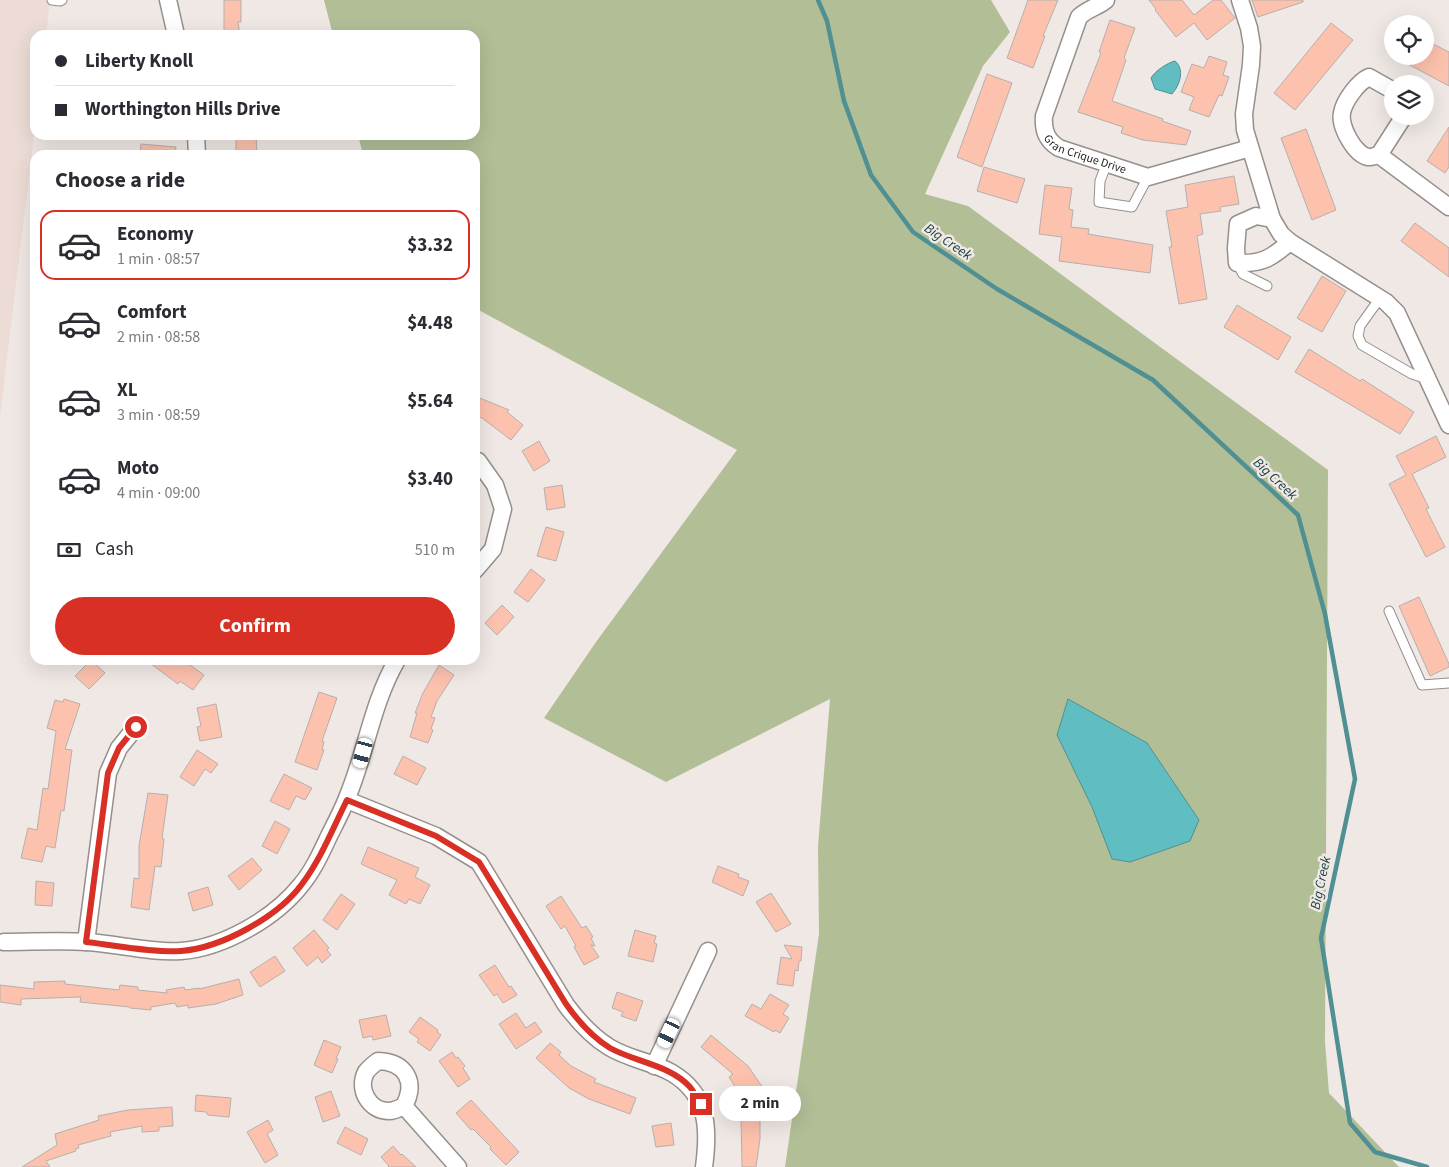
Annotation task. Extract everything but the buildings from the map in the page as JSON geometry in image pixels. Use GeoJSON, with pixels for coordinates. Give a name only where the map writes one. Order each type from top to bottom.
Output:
{"type":"FeatureCollection","features":[{"type":"Feature","properties":{"kind":"street"},"geometry":{"type":"LineString","coordinates":[[168,0],[175,30]]}},
{"type":"Feature","properties":{"kind":"street","name":"Gran Crique Drive"},"geometry":{"type":"LineString","coordinates":[[1106,0],[1096,8],[1084,12],[1079,17],[1044,116],[1043,125],[1046,135],[1058,148],[1148,177]]}},
{"type":"Feature","properties":{"kind":"street"},"geometry":{"type":"LineString","coordinates":[[1240,0],[1250,28],[1252,46],[1244,114],[1245,130],[1272,218],[1281,234],[1290,242],[1380,298],[1397,313],[1449,425]]}},
{"type":"Feature","properties":{"kind":"street"},"geometry":{"type":"LineString","coordinates":[[1384,85],[1369,77],[1363,80],[1345,104],[1341,122],[1344,131],[1359,154],[1369,158],[1379,154],[1398,125]]}},
{"type":"Feature","properties":{"kind":"street"},"geometry":{"type":"LineString","coordinates":[[1148,177],[1250,148]]}},
{"type":"Feature","properties":{"kind":"street"},"geometry":{"type":"LineString","coordinates":[[1379,154],[1449,207]]}},
{"type":"Feature","properties":{"kind":"street"},"geometry":{"type":"LineString","coordinates":[[1272,218],[1256,216],[1238,224],[1237,263],[1254,264],[1272,257],[1290,242]]}},
{"type":"Feature","properties":{"kind":"street"},"geometry":{"type":"LineString","coordinates":[[480,464],[495,485],[503,509],[493,549],[480,564]]}},
{"type":"Feature","properties":{"kind":"street"},"geometry":{"type":"LineString","coordinates":[[4,942],[86,942],[181,951],[212,945],[239,934],[281,906],[301,886],[314,867],[347,800],[376,707],[387,677],[394,665]]}},
{"type":"Feature","properties":{"kind":"street"},"geometry":{"type":"LineString","coordinates":[[86,942],[108,773],[119,748],[136,727]]}},
{"type":"Feature","properties":{"kind":"street"},"geometry":{"type":"LineString","coordinates":[[347,800],[436,836],[479,862],[578,1021],[592,1035],[610,1048],[673,1074],[689,1087],[701,1104],[707,1123],[704,1167]]}},
{"type":"Feature","properties":{"kind":"street"},"geometry":{"type":"LineString","coordinates":[[654,1066],[708,951]]}},
{"type":"Feature","properties":{"kind":"street"},"geometry":{"type":"LineString","coordinates":[[404,1106],[458,1167]]}},
{"type":"Feature","properties":{"kind":"lane"},"geometry":{"type":"LineString","coordinates":[[52,0],[62,0]]}},
{"type":"Feature","properties":{"kind":"lane"},"geometry":{"type":"LineString","coordinates":[[1107,163],[1100,181],[1099,202],[1132,207],[1148,177]]}},
{"type":"Feature","properties":{"kind":"lane"},"geometry":{"type":"LineString","coordinates":[[1237,263],[1243,274],[1267,286]]}},
{"type":"Feature","properties":{"kind":"lane"},"geometry":{"type":"LineString","coordinates":[[1380,298],[1360,326],[1358,336],[1362,344],[1412,374],[1427,378]]}},
{"type":"Feature","properties":{"kind":"lane"},"geometry":{"type":"LineString","coordinates":[[1389,610],[1422,685],[1449,683]]}},
{"type":"Feature","properties":{"kind":"shaded area"},"geometry":{"type":"Polygon","coordinates":[[[0,0],[50,0],[47,30],[30,30],[30,140],[33,140],[32,150],[30,150],[30,168],[0,416],[0,0]]]}},
{"type":"Feature","properties":{"kind":"green space"},"geometry":{"type":"Polygon","coordinates":[[[324,0],[991,0],[1010,32],[983,66],[925,194],[968,206],[1328,470],[1325,1042],[1329,1093],[1399,1167],[785,1167],[819,934],[818,846],[830,699],[666,782],[544,718],[596,642],[737,450],[480,311],[480,150],[362,150],[359,140],[480,140],[480,30],[332,30],[324,0]],[[1092,807],[1113,858],[1130,862],[1092,807]]]}},
{"type":"Feature","properties":{"kind":"water"},"geometry":{"type":"Polygon","coordinates":[[[1175,61],[1181,73],[1175,90],[1172,94],[1155,89],[1151,78],[1153,75],[1175,61]]]}},
{"type":"Feature","properties":{"kind":"water"},"geometry":{"type":"Polygon","coordinates":[[[1068,699],[1147,743],[1199,820],[1190,841],[1130,862],[1112,859],[1092,807],[1057,735],[1068,699]]]}},
{"type":"Feature","properties":{"kind":"waterway","name":"Big Creek"},"geometry":{"type":"LineString","coordinates":[[818,0],[827,21],[844,101],[871,175],[913,232],[997,289],[1153,380],[1298,515],[1325,614],[1355,779],[1321,938],[1350,1123],[1375,1152],[1427,1167]]}},
{"type":"Feature","properties":{"kind":"route"},"geometry":{"type":"LineString","coordinates":[[136,727],[119,748],[108,773],[86,942],[181,951],[212,945],[239,934],[281,906],[301,886],[314,867],[347,800],[436,836],[479,862],[578,1021],[592,1035],[610,1048],[673,1074],[689,1087],[701,1104]]}}]}
